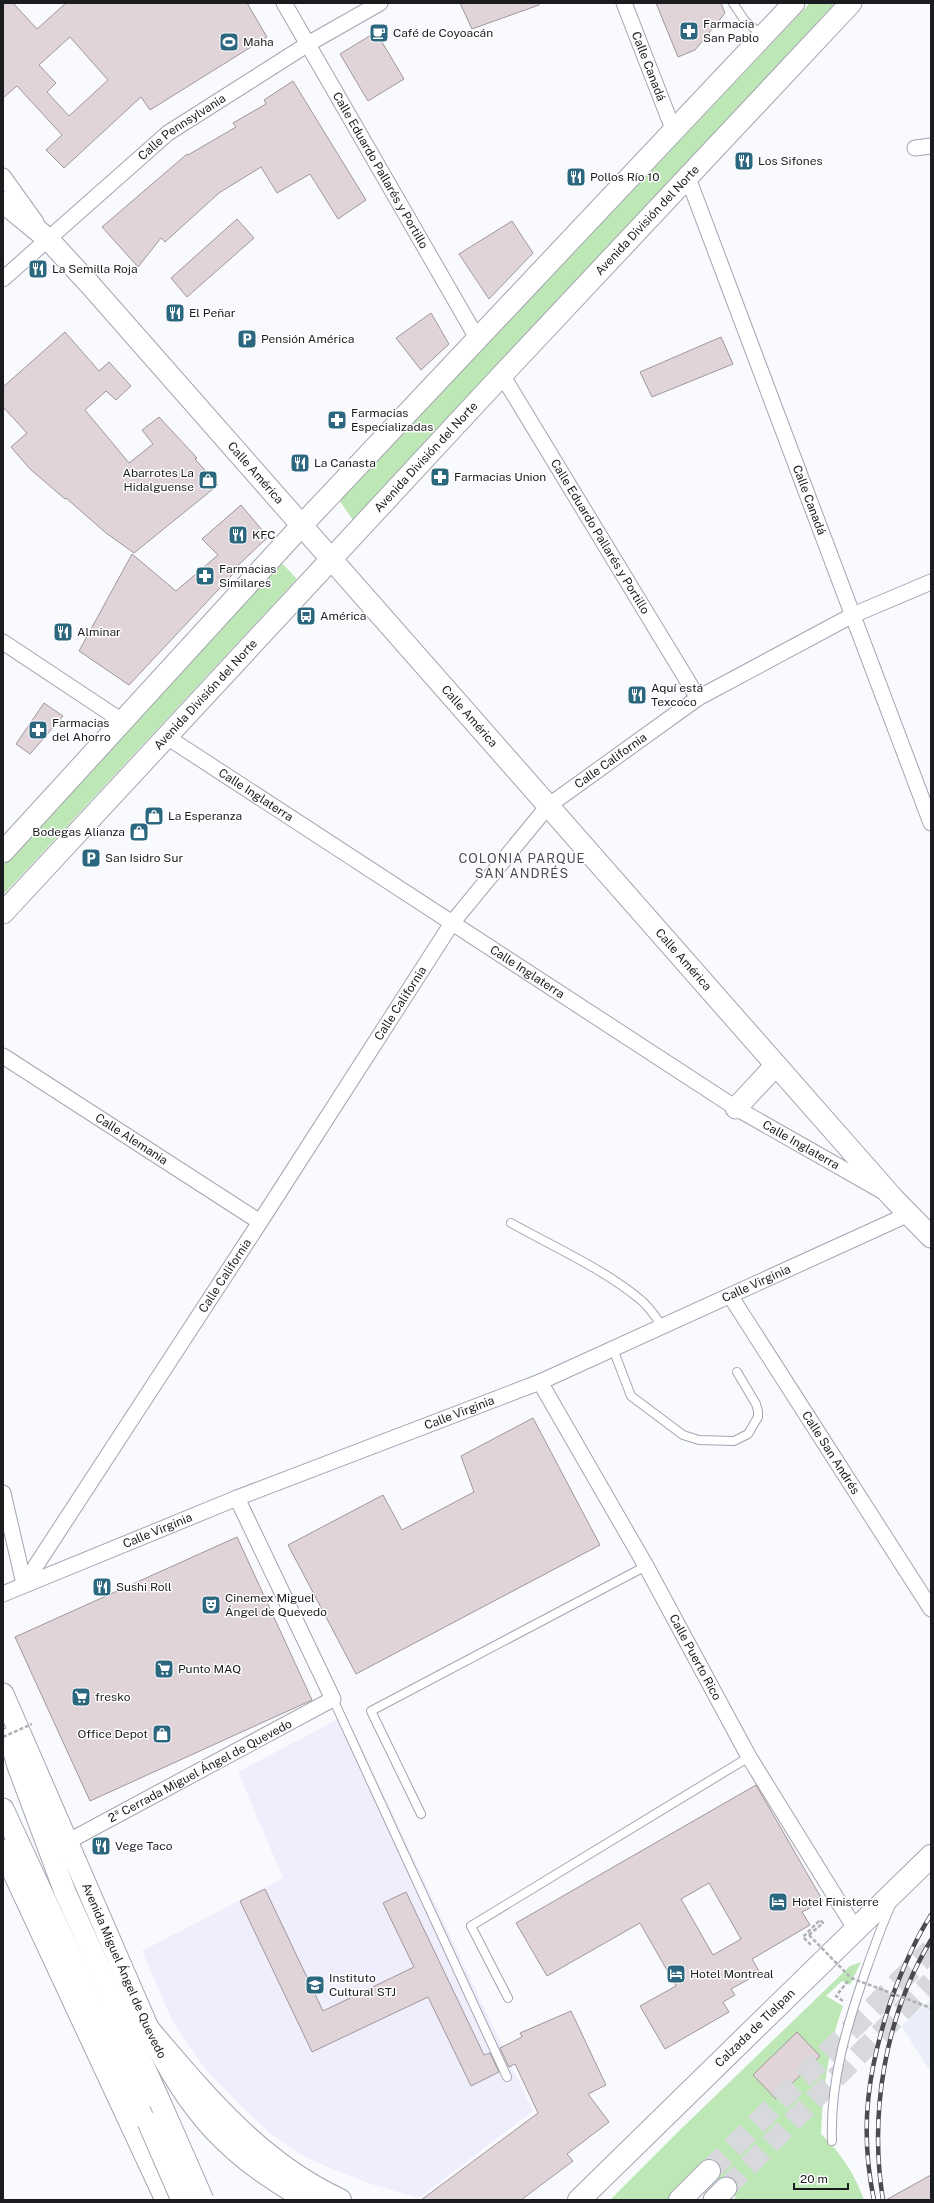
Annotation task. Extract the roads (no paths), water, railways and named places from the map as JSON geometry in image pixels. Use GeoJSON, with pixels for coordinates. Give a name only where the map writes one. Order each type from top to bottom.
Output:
{"type":"FeatureCollection","features":[{"type":"Feature","properties":{"kind":"highway","name":"Calzada de Tlalpan"},"geometry":{"type":"LineString","coordinates":[[579,2200],[931,1856]]}},
{"type":"Feature","properties":{"kind":"highway"},"geometry":{"type":"LineString","coordinates":[[149,2030],[198,2088],[246,2137],[295,2175],[340,2200]]}},
{"type":"Feature","properties":{"kind":"highway"},"geometry":{"type":"LineString","coordinates":[[680,2200],[709,2171]]}},
{"type":"Feature","properties":{"kind":"main road"},"geometry":{"type":"LineString","coordinates":[[3,852],[302,525],[794,3]]}},
{"type":"Feature","properties":{"kind":"main road","name":"Avenida División del Norte"},"geometry":{"type":"LineString","coordinates":[[3,913],[333,559],[502,375],[851,3]]}},
{"type":"Feature","properties":{"kind":"main road","name":"Calle América"},"geometry":{"type":"LineString","coordinates":[[3,202],[48,239],[333,559],[893,1198],[931,1237]]}},
{"type":"Feature","properties":{"kind":"main road"},"geometry":{"type":"LineString","coordinates":[[736,1108],[776,1065]]}},
{"type":"Feature","properties":{"kind":"main road","name":"Avenida Miguel Ángel de Quevedo"},"geometry":{"type":"LineString","coordinates":[[3,1694],[149,2030],[181,2090],[206,2124],[231,2149],[259,2171],[307,2200]]}},
{"type":"Feature","properties":{"kind":"main road"},"geometry":{"type":"LineString","coordinates":[[3,1710],[18,1766],[65,1892],[203,2200]]}},
{"type":"Feature","properties":{"kind":"main road"},"geometry":{"type":"LineString","coordinates":[[3,1809],[146,2137],[158,2135],[166,2128],[175,2112],[181,2090]]}},
{"type":"Feature","properties":{"kind":"main road"},"geometry":{"type":"LineString","coordinates":[[3,1850],[142,2128],[182,2200]]}},
{"type":"Feature","properties":{"kind":"main road"},"geometry":{"type":"LineString","coordinates":[[142,2128],[166,2200]]}},
{"type":"Feature","properties":{"kind":"street","name":"Calle Eduardo Pallarés y Portillo"},"geometry":{"type":"LineString","coordinates":[[284,3],[477,338]]}},
{"type":"Feature","properties":{"kind":"street","name":"Calle Pennsylvania"},"geometry":{"type":"LineString","coordinates":[[3,279],[168,133],[308,44],[380,3]]}},
{"type":"Feature","properties":{"kind":"street","name":"Calle Canadá"},"geometry":{"type":"LineString","coordinates":[[624,3],[673,130]]}},
{"type":"Feature","properties":{"kind":"street"},"geometry":{"type":"LineString","coordinates":[[915,148],[931,146]]}},
{"type":"Feature","properties":{"kind":"street"},"geometry":{"type":"LineString","coordinates":[[3,176],[48,239]]}},
{"type":"Feature","properties":{"kind":"street","name":"Calle Canadá"},"geometry":{"type":"LineString","coordinates":[[688,178],[931,823]]}},
{"type":"Feature","properties":{"kind":"street","name":"Calle Eduardo Pallarés y Portillo"},"geometry":{"type":"LineString","coordinates":[[502,375],[698,698]]}},
{"type":"Feature","properties":{"kind":"street","name":"Calle California"},"geometry":{"type":"LineString","coordinates":[[24,1584],[260,1222],[452,923],[548,806],[698,698],[853,615],[931,582]]}},
{"type":"Feature","properties":{"kind":"street"},"geometry":{"type":"LineString","coordinates":[[3,642],[122,721]]}},
{"type":"Feature","properties":{"kind":"street","name":"Calle Inglaterra"},"geometry":{"type":"LineString","coordinates":[[167,737],[736,1108],[893,1198]]}},
{"type":"Feature","properties":{"kind":"street","name":"Calle Alemania"},"geometry":{"type":"LineString","coordinates":[[3,1056],[260,1222]]}},
{"type":"Feature","properties":{"kind":"street","name":"Calle Virginia"},"geometry":{"type":"LineString","coordinates":[[3,1594],[24,1584],[237,1498],[540,1382],[731,1297],[909,1214]]}},
{"type":"Feature","properties":{"kind":"street","name":"Calle San Andrés"},"geometry":{"type":"LineString","coordinates":[[731,1297],[931,1608]]}},
{"type":"Feature","properties":{"kind":"street","name":"Calle Puerto Rico"},"geometry":{"type":"LineString","coordinates":[[540,1382],[646,1566],[749,1757],[856,1930]]}},
{"type":"Feature","properties":{"kind":"street"},"geometry":{"type":"LineString","coordinates":[[3,1492],[24,1584]]}},
{"type":"Feature","properties":{"kind":"street"},"geometry":{"type":"LineString","coordinates":[[237,1498],[333,1699]]}},
{"type":"Feature","properties":{"kind":"street","name":"2ª Cerrada Miguel Ángel de Quevedo"},"geometry":{"type":"LineString","coordinates":[[67,1842],[333,1699]]}},
{"type":"Feature","properties":{"kind":"lane"},"geometry":{"type":"LineString","coordinates":[[733,3],[744,21],[763,35]]}},
{"type":"Feature","properties":{"kind":"lane"},"geometry":{"type":"LineString","coordinates":[[510,1223],[630,1292],[643,1302],[663,1327]]}},
{"type":"Feature","properties":{"kind":"lane"},"geometry":{"type":"LineString","coordinates":[[613,1349],[631,1396],[683,1435],[690,1438],[734,1441],[748,1434],[758,1418],[758,1411],[756,1404],[737,1372]]}},
{"type":"Feature","properties":{"kind":"lane"},"geometry":{"type":"LineString","coordinates":[[421,1814],[371,1711],[646,1566]]}},
{"type":"Feature","properties":{"kind":"lane"},"geometry":{"type":"LineString","coordinates":[[333,1699],[507,2077]]}},
{"type":"Feature","properties":{"kind":"lane"},"geometry":{"type":"LineString","coordinates":[[508,1998],[471,1926],[749,1757]]}},
{"type":"Feature","properties":{"kind":"lane"},"geometry":{"type":"LineString","coordinates":[[832,2141],[834,2085],[851,2014],[880,1928],[900,1887]]}},
{"type":"Feature","properties":{"kind":"tunnel"},"geometry":{"type":"LineString","coordinates":[[709,2171],[931,1950]]}},
{"type":"Feature","properties":{"kind":"tunnel"},"geometry":{"type":"LineString","coordinates":[[726,2188],[931,1982]]}},
{"type":"Feature","properties":{"kind":"railway"},"geometry":{"type":"LineString","coordinates":[[874,2200],[869,2174],[867,2148],[868,2099],[872,2075],[883,2025],[891,2000],[909,1956],[931,1915]]}},
{"type":"Feature","properties":{"kind":"railway"},"geometry":{"type":"LineString","coordinates":[[883,2200],[879,2167],[878,2133],[884,2066],[902,2000],[915,1969],[931,1940]]}},
{"type":"Feature","properties":{"kind":"place","name":"Farmacia San Pablo"},"geometry":{"type":"Point","coordinates":[689,31]}},
{"type":"Feature","properties":{"kind":"place","name":"Café de Coyoacán"},"geometry":{"type":"Point","coordinates":[379,33]}},
{"type":"Feature","properties":{"kind":"place","name":"Maha"},"geometry":{"type":"Point","coordinates":[229,42]}},
{"type":"Feature","properties":{"kind":"place","name":"Los Sifones"},"geometry":{"type":"Point","coordinates":[744,161]}},
{"type":"Feature","properties":{"kind":"place","name":"Pollos Río 10"},"geometry":{"type":"Point","coordinates":[576,177]}},
{"type":"Feature","properties":{"kind":"place","name":"La Semilla Roja"},"geometry":{"type":"Point","coordinates":[38,269]}},
{"type":"Feature","properties":{"kind":"place","name":"El Peñar"},"geometry":{"type":"Point","coordinates":[175,313]}},
{"type":"Feature","properties":{"kind":"place","name":"Pensión América"},"geometry":{"type":"Point","coordinates":[247,339]}},
{"type":"Feature","properties":{"kind":"place","name":"Farmacias Especializadas"},"geometry":{"type":"Point","coordinates":[337,420]}},
{"type":"Feature","properties":{"kind":"place","name":"La Canasta"},"geometry":{"type":"Point","coordinates":[300,463]}},
{"type":"Feature","properties":{"kind":"place","name":"Farmacias Union"},"geometry":{"type":"Point","coordinates":[440,477]}},
{"type":"Feature","properties":{"kind":"place","name":"Abarrotes La Hidalguense"},"geometry":{"type":"Point","coordinates":[208,480]}},
{"type":"Feature","properties":{"kind":"place","name":"KFC"},"geometry":{"type":"Point","coordinates":[238,535]}},
{"type":"Feature","properties":{"kind":"place","name":"Farmacias Similares"},"geometry":{"type":"Point","coordinates":[205,576]}},
{"type":"Feature","properties":{"kind":"place","name":"América"},"geometry":{"type":"Point","coordinates":[306,616]}},
{"type":"Feature","properties":{"kind":"place","name":"Alminar"},"geometry":{"type":"Point","coordinates":[63,632]}},
{"type":"Feature","properties":{"kind":"place","name":"Aquí está Texcoco"},"geometry":{"type":"Point","coordinates":[637,695]}},
{"type":"Feature","properties":{"kind":"place","name":"Farmacias del Ahorro"},"geometry":{"type":"Point","coordinates":[38,730]}},
{"type":"Feature","properties":{"kind":"place","name":"La Esperanza"},"geometry":{"type":"Point","coordinates":[154,816]}},
{"type":"Feature","properties":{"kind":"place","name":"Bodegas Alianza"},"geometry":{"type":"Point","coordinates":[139,832]}},
{"type":"Feature","properties":{"kind":"place","name":"San Isidro Sur"},"geometry":{"type":"Point","coordinates":[91,858]}},
{"type":"Feature","properties":{"kind":"place","name":"Sushi Roll"},"geometry":{"type":"Point","coordinates":[102,1587]}},
{"type":"Feature","properties":{"kind":"place","name":"Cinemex Miguel Ángel de Quevedo"},"geometry":{"type":"Point","coordinates":[211,1605]}},
{"type":"Feature","properties":{"kind":"place","name":"Punto MAQ"},"geometry":{"type":"Point","coordinates":[164,1669]}},
{"type":"Feature","properties":{"kind":"place","name":"fresko"},"geometry":{"type":"Point","coordinates":[81,1697]}},
{"type":"Feature","properties":{"kind":"place","name":"Office Depot"},"geometry":{"type":"Point","coordinates":[162,1734]}},
{"type":"Feature","properties":{"kind":"place","name":"Vege Taco"},"geometry":{"type":"Point","coordinates":[101,1846]}},
{"type":"Feature","properties":{"kind":"place","name":"Hotel Finisterre"},"geometry":{"type":"Point","coordinates":[778,1902]}},
{"type":"Feature","properties":{"kind":"place","name":"Hotel Montreal"},"geometry":{"type":"Point","coordinates":[676,1974]}},
{"type":"Feature","properties":{"kind":"place","name":"Instituto Cultural STJ"},"geometry":{"type":"Point","coordinates":[315,1985]}},
{"type":"Feature","properties":{"kind":"district","name":"COLONIA PARQUE SAN ANDRÉS"},"geometry":{"type":"Point","coordinates":[522,866]}}]}
